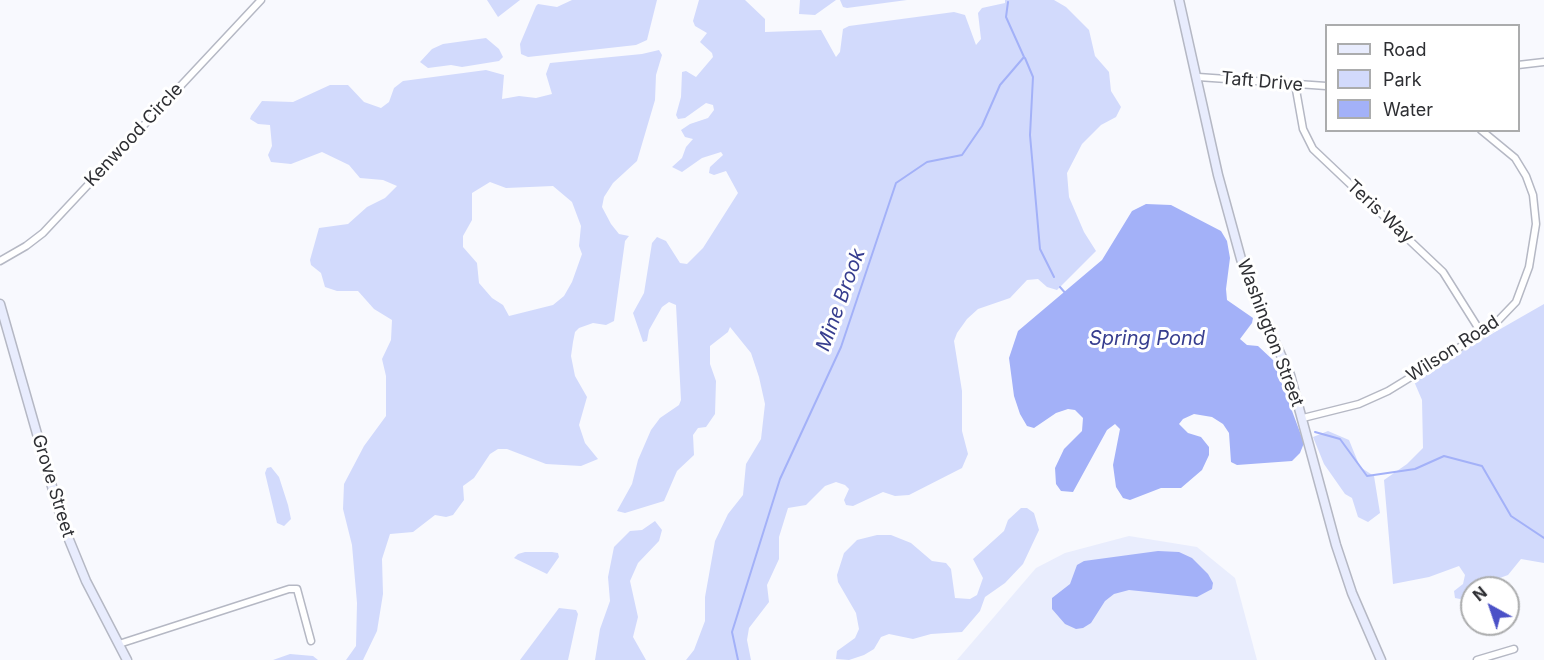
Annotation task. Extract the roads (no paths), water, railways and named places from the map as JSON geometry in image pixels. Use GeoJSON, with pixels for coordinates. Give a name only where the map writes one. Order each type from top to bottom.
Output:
{"type":"FeatureCollection","features":[{"type":"Feature","properties":{"kind":"main road","name":"Washington Street"},"geometry":{"type":"LineString","coordinates":[[1179,0],[1218,174],[1241,259],[1258,305],[1290,375],[1304,418],[1336,545],[1352,593],[1381,660]]}},
{"type":"Feature","properties":{"kind":"main road","name":"Grove Street"},"geometry":{"type":"LineString","coordinates":[[0,304],[63,525],[86,581],[127,660]]}},
{"type":"Feature","properties":{"kind":"street","name":"Kenwood Circle"},"geometry":{"type":"LineString","coordinates":[[0,261],[43,233],[261,0]]}},
{"type":"Feature","properties":{"kind":"street"},"geometry":{"type":"LineString","coordinates":[[1520,64],[1544,62]]}},
{"type":"Feature","properties":{"kind":"street","name":"Taft Drive"},"geometry":{"type":"LineString","coordinates":[[1198,77],[1325,86]]}},
{"type":"Feature","properties":{"kind":"street","name":"Teris Way"},"geometry":{"type":"LineString","coordinates":[[1295,84],[1303,129],[1313,150],[1443,272],[1482,334]]}},
{"type":"Feature","properties":{"kind":"street","name":"Wilson Road"},"geometry":{"type":"LineString","coordinates":[[1304,418],[1370,400],[1482,334],[1505,316],[1520,294],[1529,267],[1536,224],[1530,185],[1521,167],[1506,149],[1484,132]]}},
{"type":"Feature","properties":{"kind":"street"},"geometry":{"type":"LineString","coordinates":[[119,644],[289,589],[297,589],[311,641]]}},
{"type":"Feature","properties":{"kind":"street"},"geometry":{"type":"LineString","coordinates":[[1477,660],[1514,649]]}},
{"type":"Feature","properties":{"kind":"water","name":"Spring Pond"},"geometry":{"type":"Polygon","coordinates":[[[1146,204],[1171,205],[1221,231],[1227,241],[1230,258],[1227,300],[1253,318],[1240,339],[1247,345],[1258,346],[1273,360],[1304,443],[1300,453],[1292,461],[1237,465],[1231,462],[1229,433],[1223,424],[1212,417],[1194,414],[1183,419],[1179,424],[1188,433],[1201,437],[1209,447],[1209,455],[1202,470],[1181,488],[1161,488],[1130,500],[1123,498],[1116,487],[1113,465],[1120,429],[1115,424],[1107,430],[1073,492],[1061,491],[1056,484],[1055,468],[1064,449],[1082,431],[1083,418],[1075,410],[1068,409],[1056,413],[1034,428],[1027,426],[1014,396],[1009,358],[1018,331],[1102,260],[1132,211],[1146,204]]]}},
{"type":"Feature","properties":{"kind":"water"},"geometry":{"type":"Polygon","coordinates":[[[1158,551],[1179,552],[1192,558],[1208,574],[1213,583],[1212,589],[1197,597],[1129,590],[1114,594],[1105,601],[1091,623],[1076,629],[1065,624],[1052,609],[1052,598],[1070,584],[1077,565],[1084,561],[1158,551]]]}},
{"type":"Feature","properties":{"kind":"waterway","name":"Mine Brook"},"geometry":{"type":"LineString","coordinates":[[738,660],[732,632],[780,479],[841,347],[896,183],[927,162],[962,155],[982,126],[1000,85],[1024,57],[1006,17],[1008,2]]}},
{"type":"Feature","properties":{"kind":"waterway"},"geometry":{"type":"LineString","coordinates":[[1025,58],[1033,77],[1030,135],[1040,249],[1054,277]]}},
{"type":"Feature","properties":{"kind":"waterway"},"geometry":{"type":"LineString","coordinates":[[1060,287],[1067,295]]}},
{"type":"Feature","properties":{"kind":"waterway"},"geometry":{"type":"LineString","coordinates":[[1315,432],[1340,439],[1367,476],[1415,469],[1444,456],[1482,466],[1511,516],[1544,538]]}}]}
